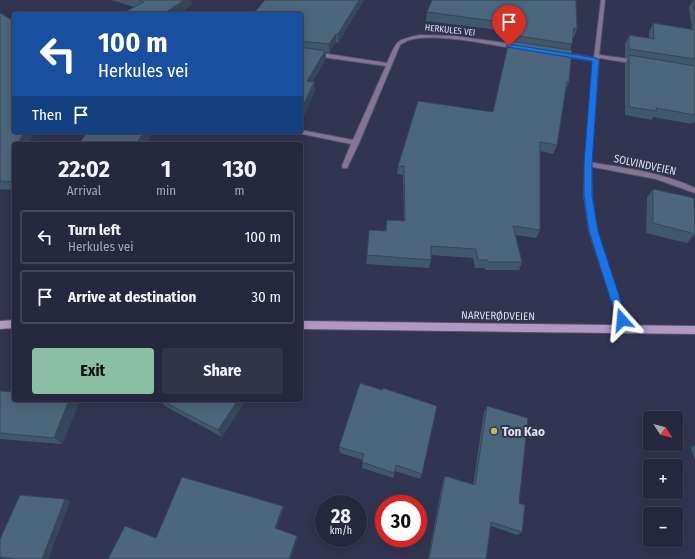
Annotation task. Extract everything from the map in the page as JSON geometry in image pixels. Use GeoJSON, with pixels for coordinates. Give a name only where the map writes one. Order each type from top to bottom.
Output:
{"type":"FeatureCollection","features":[{"type":"Feature","properties":{"kind":"main road"},"geometry":{"type":"LineString","coordinates":[[0,325],[12,324]]}},
{"type":"Feature","properties":{"kind":"main road","name":"NARVERØDVEIEN"},"geometry":{"type":"LineString","coordinates":[[303,325],[695,330]]}},
{"type":"Feature","properties":{"kind":"street"},"geometry":{"type":"LineString","coordinates":[[602,0],[588,164],[588,196],[593,231],[622,320],[627,328]]}},
{"type":"Feature","properties":{"kind":"street","name":"HERKULES VEI"},"geometry":{"type":"LineString","coordinates":[[345,166],[398,44],[405,39],[413,36],[450,38],[524,48]]}},
{"type":"Feature","properties":{"kind":"street"},"geometry":{"type":"LineString","coordinates":[[303,52],[389,65]]}},
{"type":"Feature","properties":{"kind":"street"},"geometry":{"type":"LineString","coordinates":[[553,53],[642,63]]}},
{"type":"Feature","properties":{"kind":"street"},"geometry":{"type":"LineString","coordinates":[[303,133],[356,143]]}},
{"type":"Feature","properties":{"kind":"street","name":"SOLVINDVEIEN"},"geometry":{"type":"LineString","coordinates":[[588,164],[658,177],[686,186],[695,191]]}},
{"type":"Feature","properties":{"kind":"building"},"geometry":{"type":"Polygon","coordinates":[[[138,0],[184,0],[166,12],[125,12],[144,2],[138,0]]]}},
{"type":"Feature","properties":{"kind":"building"},"geometry":{"type":"Polygon","coordinates":[[[265,0],[359,0],[338,34],[336,34],[329,44],[303,41],[303,12],[255,12],[265,0]]]}},
{"type":"Feature","properties":{"kind":"building"},"geometry":{"type":"Polygon","coordinates":[[[432,0],[576,0],[577,29],[574,28],[572,44],[511,35],[513,24],[427,12],[432,0]]]}},
{"type":"Feature","properties":{"kind":"building"},"geometry":{"type":"Polygon","coordinates":[[[693,0],[695,0],[695,11],[693,0]]]}},
{"type":"Feature","properties":{"kind":"building"},"geometry":{"type":"Polygon","coordinates":[[[0,13],[12,20],[12,134],[23,134],[19,142],[12,142],[12,182],[0,181],[0,13]]]}},
{"type":"Feature","properties":{"kind":"building"},"geometry":{"type":"Polygon","coordinates":[[[653,23],[695,30],[695,59],[629,49],[629,35],[654,39],[653,23]]]}},
{"type":"Feature","properties":{"kind":"building"},"geometry":{"type":"Polygon","coordinates":[[[509,41],[572,50],[569,82],[567,81],[557,145],[540,142],[540,230],[513,226],[522,262],[488,262],[488,260],[478,260],[476,249],[431,246],[431,260],[367,255],[369,230],[386,231],[387,220],[405,221],[404,166],[398,166],[418,101],[493,112],[509,41]]]}},
{"type":"Feature","properties":{"kind":"building"},"geometry":{"type":"Polygon","coordinates":[[[303,47],[325,51],[307,81],[314,82],[303,106],[303,47]]]}},
{"type":"Feature","properties":{"kind":"building"},"geometry":{"type":"Polygon","coordinates":[[[629,55],[695,66],[695,115],[656,108],[657,111],[629,107],[629,55]]]}},
{"type":"Feature","properties":{"kind":"building"},"geometry":{"type":"Polygon","coordinates":[[[86,134],[143,134],[137,142],[80,142],[86,134]]]}},
{"type":"Feature","properties":{"kind":"building"},"geometry":{"type":"Polygon","coordinates":[[[653,189],[694,198],[695,234],[653,223],[653,189]]]}},
{"type":"Feature","properties":{"kind":"building"},"geometry":{"type":"Polygon","coordinates":[[[360,383],[382,390],[383,388],[437,406],[422,474],[396,465],[394,473],[362,462],[364,454],[339,447],[360,383]]]}},
{"type":"Feature","properties":{"kind":"building"},"geometry":{"type":"Polygon","coordinates":[[[0,391],[12,392],[12,402],[68,402],[54,438],[0,433],[0,391]]]}},
{"type":"Feature","properties":{"kind":"building"},"geometry":{"type":"Polygon","coordinates":[[[164,402],[237,402],[218,430],[164,402]]]}},
{"type":"Feature","properties":{"kind":"building"},"geometry":{"type":"Polygon","coordinates":[[[487,406],[528,418],[519,503],[525,505],[522,532],[491,522],[486,559],[429,559],[445,476],[475,485],[487,406]]]}},
{"type":"Feature","properties":{"kind":"building"},"geometry":{"type":"Polygon","coordinates":[[[182,477],[283,506],[275,528],[297,536],[289,559],[108,559],[125,526],[156,538],[182,477]]]}},
{"type":"Feature","properties":{"kind":"building"},"geometry":{"type":"Polygon","coordinates":[[[20,495],[65,499],[42,559],[0,557],[0,539],[20,495]]]}},
{"type":"Feature","properties":{"kind":"place","name":"Ton Kao"},"geometry":{"type":"Point","coordinates":[494,431]}},
{"type":"Feature","properties":{"kind":"route"},"geometry":{"type":"LineString","coordinates":[[509,46],[596,60],[588,164],[588,196],[593,231],[622,320]]}}]}
